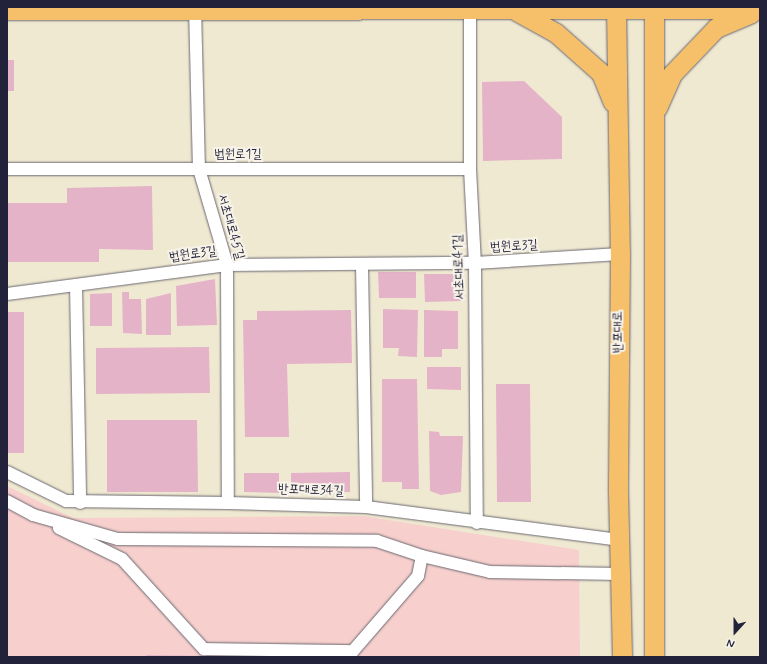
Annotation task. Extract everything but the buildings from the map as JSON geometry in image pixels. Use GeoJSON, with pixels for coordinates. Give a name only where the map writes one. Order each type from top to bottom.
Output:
{"type":"FeatureCollection","features":[{"type":"Feature","properties":{"kind":"main road"},"geometry":{"type":"LineString","coordinates":[[756,7],[760,9]]}},
{"type":"Feature","properties":{"kind":"main road"},"geometry":{"type":"LineString","coordinates":[[7,10],[195,8],[760,9]]}},
{"type":"Feature","properties":{"kind":"main road"},"geometry":{"type":"LineString","coordinates":[[654,8],[654,657]]}},
{"type":"Feature","properties":{"kind":"main road"},"geometry":{"type":"LineString","coordinates":[[521,9],[556,33],[601,73],[618,112]]}},
{"type":"Feature","properties":{"kind":"main road","name":"반포대로"},"geometry":{"type":"LineString","coordinates":[[616,9],[620,254],[619,540],[622,657]]}},
{"type":"Feature","properties":{"kind":"main road"},"geometry":{"type":"LineString","coordinates":[[654,113],[672,74],[716,28],[760,9]]}},
{"type":"Feature","properties":{"kind":"street","name":"서초대로45길"},"geometry":{"type":"LineString","coordinates":[[195,8],[199,169],[227,265],[228,503]]}},
{"type":"Feature","properties":{"kind":"street","name":"서초대로41길"},"geometry":{"type":"LineString","coordinates":[[470,9],[470,169],[475,264],[477,522]]}},
{"type":"Feature","properties":{"kind":"street","name":"법원로1길"},"geometry":{"type":"LineString","coordinates":[[7,169],[470,169]]}},
{"type":"Feature","properties":{"kind":"street","name":"법원로3길"},"geometry":{"type":"LineString","coordinates":[[7,294],[227,265],[362,266],[475,264],[620,254]]}},
{"type":"Feature","properties":{"kind":"street"},"geometry":{"type":"LineString","coordinates":[[362,266],[366,507]]}},
{"type":"Feature","properties":{"kind":"street"},"geometry":{"type":"LineString","coordinates":[[76,286],[80,503]]}},
{"type":"Feature","properties":{"kind":"street","name":"반포대로34길"},"geometry":{"type":"LineString","coordinates":[[7,472],[66,501],[80,503],[228,503],[366,507],[619,540]]}},
{"type":"Feature","properties":{"kind":"street"},"geometry":{"type":"LineString","coordinates":[[7,501],[122,560],[204,650],[353,651],[418,576],[422,556]]}},
{"type":"Feature","properties":{"kind":"street"},"geometry":{"type":"LineString","coordinates":[[33,515],[118,539],[377,541],[422,556],[490,572],[620,574]]}},
{"type":"Feature","properties":{"kind":"shaded area"},"geometry":{"type":"Polygon","coordinates":[[[7,486],[73,518],[363,516],[579,550],[580,657],[7,657],[7,486]]]}}]}
